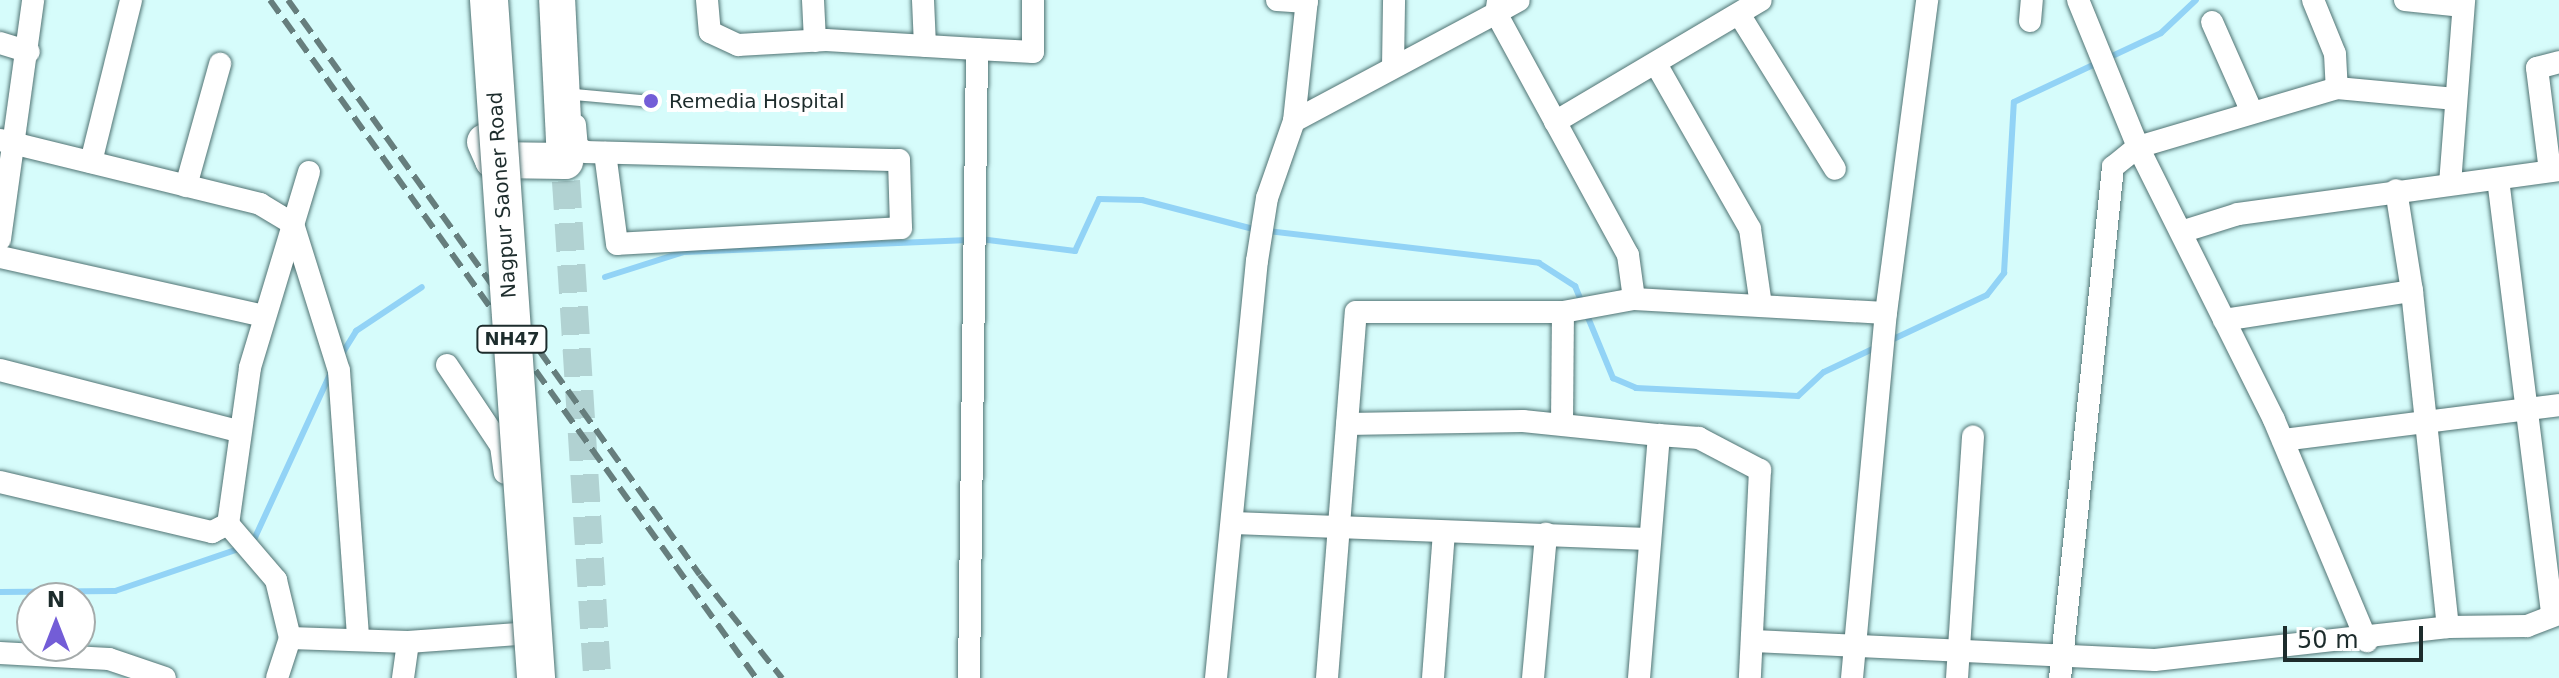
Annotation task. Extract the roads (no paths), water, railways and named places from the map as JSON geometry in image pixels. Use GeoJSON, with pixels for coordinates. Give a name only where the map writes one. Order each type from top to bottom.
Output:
{"type":"FeatureCollection","features":[{"type":"Feature","properties":{"kind":"highway","name":"Nagpur Saoner Road"},"geometry":{"type":"LineString","coordinates":[[489,0],[536,678]]}},
{"type":"Feature","properties":{"kind":"highway","name":"Nagpur Saoner Road"},"geometry":{"type":"LineString","coordinates":[[515,0],[560,678]]}},
{"type":"Feature","properties":{"kind":"main road"},"geometry":{"type":"LineString","coordinates":[[475,0],[493,160],[565,161],[558,18]]}},
{"type":"Feature","properties":{"kind":"street"},"geometry":{"type":"LineString","coordinates":[[0,239],[8,141],[29,52],[32,6],[11,0]]}},
{"type":"Feature","properties":{"kind":"street"},"geometry":{"type":"LineString","coordinates":[[91,162],[131,0]]}},
{"type":"Feature","properties":{"kind":"street"},"geometry":{"type":"LineString","coordinates":[[707,0],[710,32],[738,45],[815,41],[1033,52],[1033,0]]}},
{"type":"Feature","properties":{"kind":"street"},"geometry":{"type":"LineString","coordinates":[[813,0],[815,41]]}},
{"type":"Feature","properties":{"kind":"street"},"geometry":{"type":"LineString","coordinates":[[923,0],[925,46]]}},
{"type":"Feature","properties":{"kind":"street"},"geometry":{"type":"LineString","coordinates":[[1216,678],[1257,261],[1267,198],[1294,121],[1307,1],[1277,0]]}},
{"type":"Feature","properties":{"kind":"street"},"geometry":{"type":"LineString","coordinates":[[1393,67],[1394,0]]}},
{"type":"Feature","properties":{"kind":"street"},"geometry":{"type":"LineString","coordinates":[[1294,121],[1497,7],[1519,0]]}},
{"type":"Feature","properties":{"kind":"street"},"geometry":{"type":"LineString","coordinates":[[1555,122],[1761,0]]}},
{"type":"Feature","properties":{"kind":"street"},"geometry":{"type":"LineString","coordinates":[[1852,678],[1886,313],[1927,0]]}},
{"type":"Feature","properties":{"kind":"street"},"geometry":{"type":"LineString","coordinates":[[2078,0],[2085,24],[2138,147],[2283,440],[2367,641]]}},
{"type":"Feature","properties":{"kind":"street"},"geometry":{"type":"LineString","coordinates":[[2313,0],[2335,54],[2337,88]]}},
{"type":"Feature","properties":{"kind":"street"},"geometry":{"type":"LineString","coordinates":[[2405,0],[2463,3],[2450,184]]}},
{"type":"Feature","properties":{"kind":"street"},"geometry":{"type":"LineString","coordinates":[[1497,7],[1555,122],[1628,255],[1623,301]]}},
{"type":"Feature","properties":{"kind":"street"},"geometry":{"type":"LineString","coordinates":[[1739,14],[1835,169]]}},
{"type":"Feature","properties":{"kind":"street"},"geometry":{"type":"LineString","coordinates":[[558,18],[573,66],[577,147],[605,153],[899,160],[901,228],[617,244],[605,153]]}},
{"type":"Feature","properties":{"kind":"street"},"geometry":{"type":"LineString","coordinates":[[2212,22],[2251,110]]}},
{"type":"Feature","properties":{"kind":"street"},"geometry":{"type":"LineString","coordinates":[[0,43],[29,52]]}},
{"type":"Feature","properties":{"kind":"street"},"geometry":{"type":"LineString","coordinates":[[969,678],[977,49]]}},
{"type":"Feature","properties":{"kind":"street"},"geometry":{"type":"LineString","coordinates":[[2181,232],[2238,214],[2555,170],[2537,68],[2559,62]]}},
{"type":"Feature","properties":{"kind":"street"},"geometry":{"type":"LineString","coordinates":[[186,186],[220,64]]}},
{"type":"Feature","properties":{"kind":"street"},"geometry":{"type":"LineString","coordinates":[[1656,64],[1750,229],[1761,305]]}},
{"type":"Feature","properties":{"kind":"street"},"geometry":{"type":"LineString","coordinates":[[2061,667],[2113,167],[2138,147],[2251,110],[2337,88],[2455,99]]}},
{"type":"Feature","properties":{"kind":"street"},"geometry":{"type":"LineString","coordinates":[[8,141],[260,204],[293,224],[337,362],[358,635]]}},
{"type":"Feature","properties":{"kind":"street"},"geometry":{"type":"LineString","coordinates":[[277,678],[290,638],[276,580],[228,524],[238,431],[265,316],[309,172]]}},
{"type":"Feature","properties":{"kind":"street"},"geometry":{"type":"LineString","coordinates":[[1754,641],[1855,648],[1958,667],[2154,669],[2367,641],[2448,627],[2527,626],[2555,614],[2531,409],[2498,179]]}},
{"type":"Feature","properties":{"kind":"street"},"geometry":{"type":"LineString","coordinates":[[2396,190],[2428,421],[2448,627]]}},
{"type":"Feature","properties":{"kind":"street"},"geometry":{"type":"LineString","coordinates":[[0,257],[265,316]]}},
{"type":"Feature","properties":{"kind":"street"},"geometry":{"type":"LineString","coordinates":[[2224,320],[2412,291]]}},
{"type":"Feature","properties":{"kind":"street"},"geometry":{"type":"LineString","coordinates":[[1327,678],[1356,312],[1563,312],[1623,301],[1886,313]]}},
{"type":"Feature","properties":{"kind":"street"},"geometry":{"type":"LineString","coordinates":[[1562,424],[1563,312]]}},
{"type":"Feature","properties":{"kind":"street"},"geometry":{"type":"LineString","coordinates":[[447,365],[501,446],[520,678]]}},
{"type":"Feature","properties":{"kind":"street"},"geometry":{"type":"LineString","coordinates":[[0,370],[238,431]]}},
{"type":"Feature","properties":{"kind":"street"},"geometry":{"type":"LineString","coordinates":[[2283,440],[2559,405]]}},
{"type":"Feature","properties":{"kind":"street"},"geometry":{"type":"LineString","coordinates":[[1347,424],[1562,424],[1699,438],[1760,470],[1750,678]]}},
{"type":"Feature","properties":{"kind":"street"},"geometry":{"type":"LineString","coordinates":[[1639,678],[1659,435]]}},
{"type":"Feature","properties":{"kind":"street"},"geometry":{"type":"LineString","coordinates":[[1958,667],[1973,437]]}},
{"type":"Feature","properties":{"kind":"street"},"geometry":{"type":"LineString","coordinates":[[0,482],[212,532],[228,524]]}},
{"type":"Feature","properties":{"kind":"street"},"geometry":{"type":"LineString","coordinates":[[1232,523],[1650,539]]}},
{"type":"Feature","properties":{"kind":"street"},"geometry":{"type":"LineString","coordinates":[[1433,678],[1444,532]]}},
{"type":"Feature","properties":{"kind":"street"},"geometry":{"type":"LineString","coordinates":[[1533,678],[1546,534]]}},
{"type":"Feature","properties":{"kind":"street"},"geometry":{"type":"LineString","coordinates":[[290,638],[358,635],[408,642],[518,634]]}},
{"type":"Feature","properties":{"kind":"street"},"geometry":{"type":"LineString","coordinates":[[403,678],[408,642]]}},
{"type":"Feature","properties":{"kind":"street"},"geometry":{"type":"LineString","coordinates":[[0,653],[109,659],[165,678]]}},
{"type":"Feature","properties":{"kind":"lane"},"geometry":{"type":"LineString","coordinates":[[574,94],[651,101]]}},
{"type":"Feature","properties":{"kind":"waterway"},"geometry":{"type":"LineString","coordinates":[[1887,342],[1987,295],[2004,273],[2014,102],[2161,33],[2196,0]]}},
{"type":"Feature","properties":{"kind":"waterway"},"geometry":{"type":"LineString","coordinates":[[980,239],[1075,251],[1099,199],[1142,200],[1257,230]]}},
{"type":"Feature","properties":{"kind":"waterway"},"geometry":{"type":"LineString","coordinates":[[1268,231],[1539,263],[1575,286],[1613,378],[1636,388],[1798,396],[1824,372],[1877,347]]}},
{"type":"Feature","properties":{"kind":"waterway"},"geometry":{"type":"LineString","coordinates":[[605,277],[684,252],[969,240]]}},
{"type":"Feature","properties":{"kind":"waterway"},"geometry":{"type":"LineString","coordinates":[[340,357],[356,331],[422,287]]}},
{"type":"Feature","properties":{"kind":"waterway"},"geometry":{"type":"LineString","coordinates":[[252,544],[332,370]]}},
{"type":"Feature","properties":{"kind":"waterway"},"geometry":{"type":"LineString","coordinates":[[0,592],[115,591],[241,548]]}},
{"type":"Feature","properties":{"kind":"tunnel"},"geometry":{"type":"LineString","coordinates":[[566,181],[597,678]]}},
{"type":"Feature","properties":{"kind":"railway"},"geometry":{"type":"LineString","coordinates":[[270,0],[756,678]]}},
{"type":"Feature","properties":{"kind":"railway"},"geometry":{"type":"LineString","coordinates":[[288,0],[700,575],[782,678]]}},
{"type":"Feature","properties":{"kind":"place","name":"Remedia Hospital"},"geometry":{"type":"Point","coordinates":[651,101]}}]}
